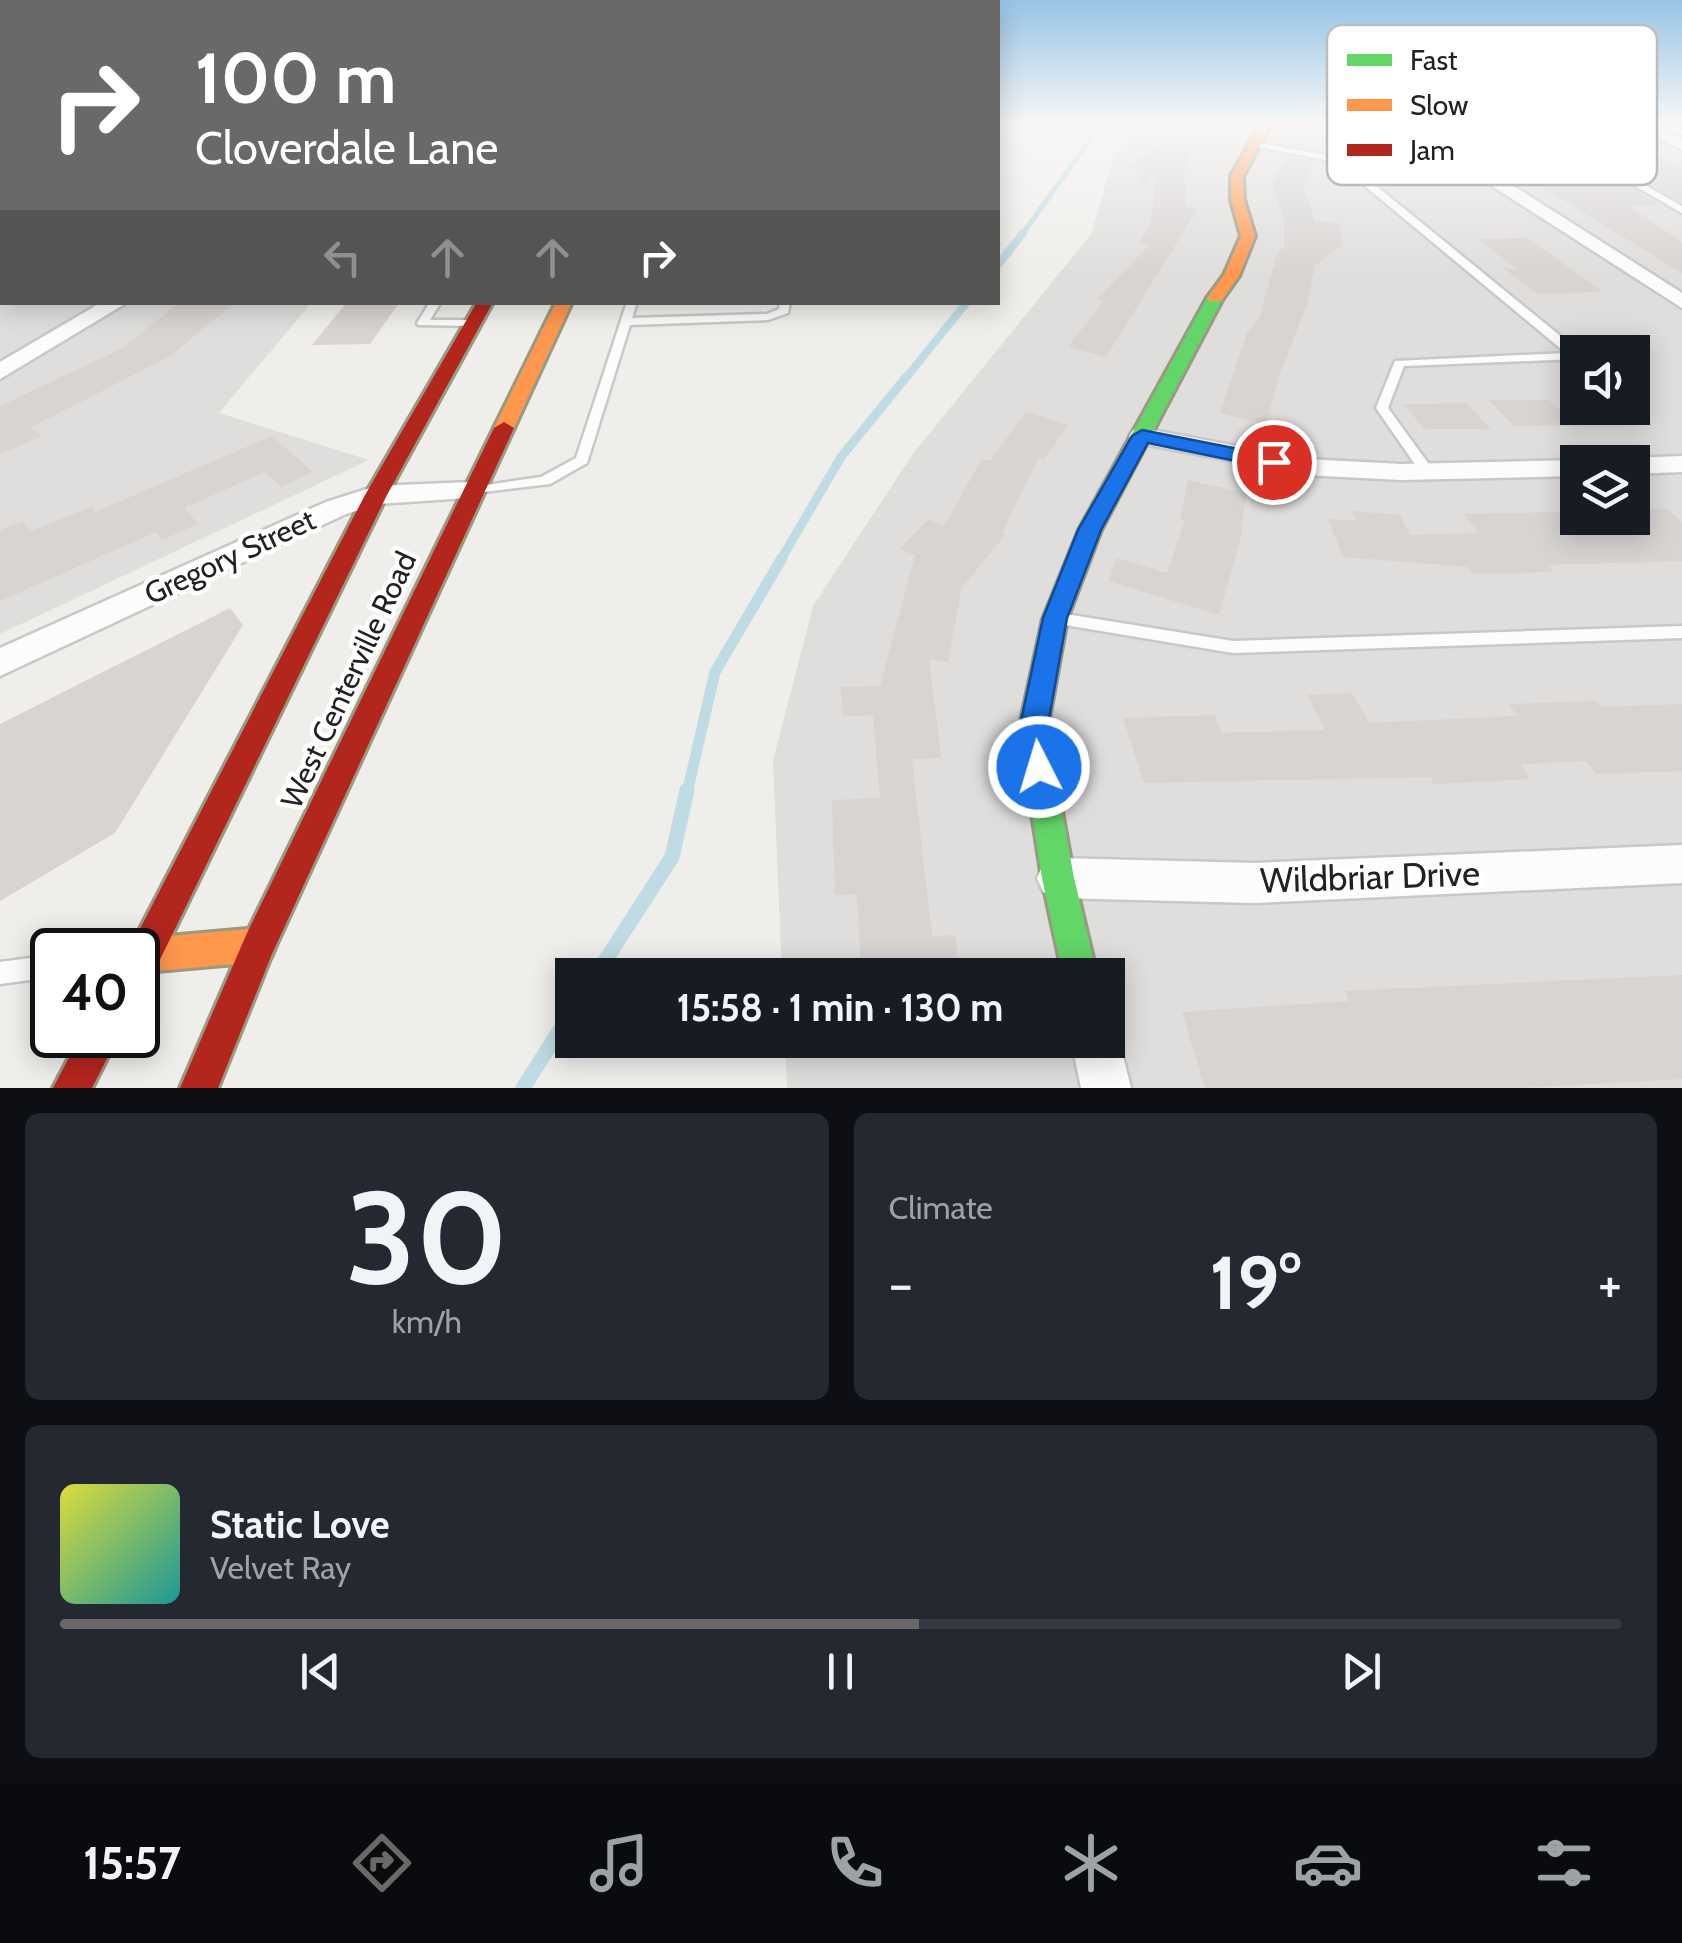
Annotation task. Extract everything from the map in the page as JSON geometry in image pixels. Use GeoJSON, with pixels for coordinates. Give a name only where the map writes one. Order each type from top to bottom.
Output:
{"type":"FeatureCollection","features":[{"type":"Feature","properties":{"kind":"main road"},"geometry":{"type":"LineString","coordinates":[[1076,958],[1033,730],[1055,618],[1090,530],[1211,303],[1231,276],[1248,236],[1237,200],[1235,174]]}},
{"type":"Feature","properties":{"kind":"main road","name":"West Centerville Road"},"geometry":{"type":"LineString","coordinates":[[199,1088],[258,945],[563,305]]}},
{"type":"Feature","properties":{"kind":"main road","name":"West Centerville Road"},"geometry":{"type":"LineString","coordinates":[[156,928],[376,495],[480,313]]}},
{"type":"Feature","properties":{"kind":"main road"},"geometry":{"type":"LineString","coordinates":[[160,957],[258,945]]}},
{"type":"Feature","properties":{"kind":"main road"},"geometry":{"type":"LineString","coordinates":[[72,1088],[88,1058]]}},
{"type":"Feature","properties":{"kind":"street"},"geometry":{"type":"LineString","coordinates":[[1501,185],[1682,302]]}},
{"type":"Feature","properties":{"kind":"street"},"geometry":{"type":"LineString","coordinates":[[0,372],[113,305]]}},
{"type":"Feature","properties":{"kind":"street"},"geometry":{"type":"LineString","coordinates":[[1142,436],[1305,467],[1560,468]]}},
{"type":"Feature","properties":{"kind":"street"},"geometry":{"type":"LineString","coordinates":[[1650,465],[1682,464]]}},
{"type":"Feature","properties":{"kind":"street","name":"Gregory Street"},"geometry":{"type":"LineString","coordinates":[[0,663],[336,508],[376,495],[471,491]]}},
{"type":"Feature","properties":{"kind":"street","name":"Wildbriar Drive"},"geometry":{"type":"LineString","coordinates":[[1058,878],[1255,882],[1682,864]]}},
{"type":"Feature","properties":{"kind":"street"},"geometry":{"type":"LineString","coordinates":[[1099,1058],[1106,1088]]}},
{"type":"Feature","properties":{"kind":"lane"},"geometry":{"type":"LineString","coordinates":[[1369,185],[1578,356],[1399,363],[1382,408],[1426,470]]}},
{"type":"Feature","properties":{"kind":"lane"},"geometry":{"type":"LineString","coordinates":[[1638,185],[1682,210]]}},
{"type":"Feature","properties":{"kind":"lane"},"geometry":{"type":"LineString","coordinates":[[434,305],[422,323],[480,313]]}},
{"type":"Feature","properties":{"kind":"lane"},"geometry":{"type":"LineString","coordinates":[[471,491],[545,481],[582,460],[631,305]]}},
{"type":"Feature","properties":{"kind":"lane"},"geometry":{"type":"LineString","coordinates":[[626,322],[768,318],[784,311],[785,305]]}},
{"type":"Feature","properties":{"kind":"lane"},"geometry":{"type":"LineString","coordinates":[[1055,618],[1233,647],[1682,632]]}},
{"type":"Feature","properties":{"kind":"lane"},"geometry":{"type":"LineString","coordinates":[[0,973],[30,969]]}},
{"type":"Feature","properties":{"kind":"shaded area"},"geometry":{"type":"Polygon","coordinates":[[[1108,174],[1327,174],[1327,185],[1657,185],[1657,174],[1682,174],[1682,1088],[787,1088],[786,1058],[1125,1058],[1125,958],[781,958],[773,761],[813,606],[912,455],[1092,233],[1108,174]]]}},
{"type":"Feature","properties":{"kind":"shaded area"},"geometry":{"type":"Polygon","coordinates":[[[0,305],[309,305],[219,413],[369,460],[0,634],[0,305]]]}},
{"type":"Feature","properties":{"kind":"building"},"geometry":{"type":"Polygon","coordinates":[[[1143,174],[1155,174],[1137,187],[1143,174]]]}},
{"type":"Feature","properties":{"kind":"building"},"geometry":{"type":"Polygon","coordinates":[[[1157,174],[1184,174],[1186,205],[1197,210],[1106,357],[1068,347],[1104,300],[1098,299],[1149,245],[1139,243],[1150,226],[1157,174]]]}},
{"type":"Feature","properties":{"kind":"building"},"geometry":{"type":"Polygon","coordinates":[[[1277,174],[1310,174],[1304,187],[1315,221],[1340,224],[1342,245],[1315,266],[1306,307],[1280,373],[1266,424],[1220,413],[1247,333],[1260,316],[1277,253],[1284,247],[1284,219],[1272,184],[1277,174]]]}},
{"type":"Feature","properties":{"kind":"building"},"geometry":{"type":"Polygon","coordinates":[[[1657,174],[1682,174],[1682,202],[1652,185],[1657,185],[1657,174]]]}},
{"type":"Feature","properties":{"kind":"building"},"geometry":{"type":"Polygon","coordinates":[[[1538,185],[1626,185],[1660,205],[1629,206],[1682,242],[1682,273],[1538,185]]]}},
{"type":"Feature","properties":{"kind":"building"},"geometry":{"type":"Polygon","coordinates":[[[1527,238],[1603,292],[1537,294],[1505,269],[1517,269],[1478,239],[1527,238]]]}},
{"type":"Feature","properties":{"kind":"building"},"geometry":{"type":"Polygon","coordinates":[[[176,305],[231,305],[172,355],[30,428],[42,436],[0,454],[0,406],[123,348],[176,305]]]}},
{"type":"Feature","properties":{"kind":"building"},"geometry":{"type":"Polygon","coordinates":[[[345,305],[398,305],[370,344],[312,345],[345,305]]]}},
{"type":"Feature","properties":{"kind":"building"},"geometry":{"type":"Polygon","coordinates":[[[1489,400],[1549,400],[1560,410],[1560,425],[1577,426],[1514,426],[1489,400]]]}},
{"type":"Feature","properties":{"kind":"building"},"geometry":{"type":"Polygon","coordinates":[[[1466,403],[1491,429],[1425,429],[1403,404],[1466,403]]]}},
{"type":"Feature","properties":{"kind":"building"},"geometry":{"type":"Polygon","coordinates":[[[1026,412],[1068,425],[1044,459],[1039,457],[1002,533],[1006,534],[962,587],[948,662],[929,659],[941,758],[912,759],[932,936],[955,935],[958,958],[860,958],[857,894],[835,895],[832,800],[880,798],[873,715],[843,716],[841,687],[880,686],[915,555],[900,549],[928,519],[944,526],[982,459],[990,461],[1026,412]]]}},
{"type":"Feature","properties":{"kind":"building"},"geometry":{"type":"Polygon","coordinates":[[[272,436],[313,472],[281,487],[265,472],[184,508],[198,524],[162,540],[156,532],[0,601],[0,530],[23,521],[29,532],[91,507],[95,512],[272,436]]]}},
{"type":"Feature","properties":{"kind":"building"},"geometry":{"type":"Polygon","coordinates":[[[1188,480],[1246,493],[1241,537],[1219,615],[1109,581],[1116,558],[1167,573],[1185,520],[1180,519],[1188,480]]]}},
{"type":"Feature","properties":{"kind":"building"},"geometry":{"type":"Polygon","coordinates":[[[1668,509],[1682,523],[1682,561],[1547,565],[1553,572],[1473,574],[1468,567],[1343,557],[1328,519],[1356,521],[1352,511],[1400,515],[1410,535],[1479,533],[1463,514],[1560,512],[1560,535],[1650,535],[1650,510],[1668,509]]]}},
{"type":"Feature","properties":{"kind":"building"},"geometry":{"type":"Polygon","coordinates":[[[230,608],[243,625],[115,833],[0,901],[0,724],[230,608]]]}},
{"type":"Feature","properties":{"kind":"building"},"geometry":{"type":"Polygon","coordinates":[[[1352,693],[1369,723],[1517,716],[1509,704],[1682,704],[1682,771],[1596,774],[1586,761],[1520,764],[1530,779],[1434,784],[1430,777],[1144,783],[1123,718],[1215,715],[1222,733],[1325,730],[1307,695],[1352,693]]]}},
{"type":"Feature","properties":{"kind":"building"},"geometry":{"type":"Polygon","coordinates":[[[1682,975],[1682,1079],[1520,1088],[1205,1088],[1182,1012],[1349,1001],[1345,991],[1682,975]]]}},
{"type":"Feature","properties":{"kind":"waterway"},"geometry":{"type":"LineString","coordinates":[[1021,236],[1066,174]]}},
{"type":"Feature","properties":{"kind":"waterway"},"geometry":{"type":"LineString","coordinates":[[1000,262],[1023,233]]}},
{"type":"Feature","properties":{"kind":"waterway"},"geometry":{"type":"LineString","coordinates":[[905,379],[965,305]]}},
{"type":"Feature","properties":{"kind":"waterway"},"geometry":{"type":"LineString","coordinates":[[780,561],[841,457],[907,376]]}},
{"type":"Feature","properties":{"kind":"waterway"},"geometry":{"type":"LineString","coordinates":[[687,793],[715,672],[782,558]]}},
{"type":"Feature","properties":{"kind":"waterway"},"geometry":{"type":"LineString","coordinates":[[607,958],[672,857],[687,790]]}},
{"type":"Feature","properties":{"kind":"waterway"},"geometry":{"type":"LineString","coordinates":[[523,1088],[555,1038]]}},
{"type":"Feature","properties":{"kind":"traffic: fast"},"geometry":{"type":"LineString","coordinates":[[1076,958],[1033,730],[1055,619],[1090,530],[1215,298]]}},
{"type":"Feature","properties":{"kind":"traffic: slow"},"geometry":{"type":"LineString","coordinates":[[1215,298],[1231,276],[1248,236],[1238,200],[1238,174]]}},
{"type":"Feature","properties":{"kind":"traffic: slow"},"geometry":{"type":"LineString","coordinates":[[504,428],[563,305]]}},
{"type":"Feature","properties":{"kind":"traffic: slow"},"geometry":{"type":"LineString","coordinates":[[160,954],[259,945]]}},
{"type":"Feature","properties":{"kind":"traffic: jam"},"geometry":{"type":"LineString","coordinates":[[158,928],[376,495],[483,305]]}},
{"type":"Feature","properties":{"kind":"traffic: jam"},"geometry":{"type":"LineString","coordinates":[[199,1088],[259,945],[504,428]]}},
{"type":"Feature","properties":{"kind":"traffic: jam"},"geometry":{"type":"LineString","coordinates":[[72,1088],[88,1058]]}},
{"type":"Feature","properties":{"kind":"route"},"geometry":{"type":"LineString","coordinates":[[1039,767],[1033,730],[1055,618],[1090,530],[1142,436],[1274,462]]}}]}
